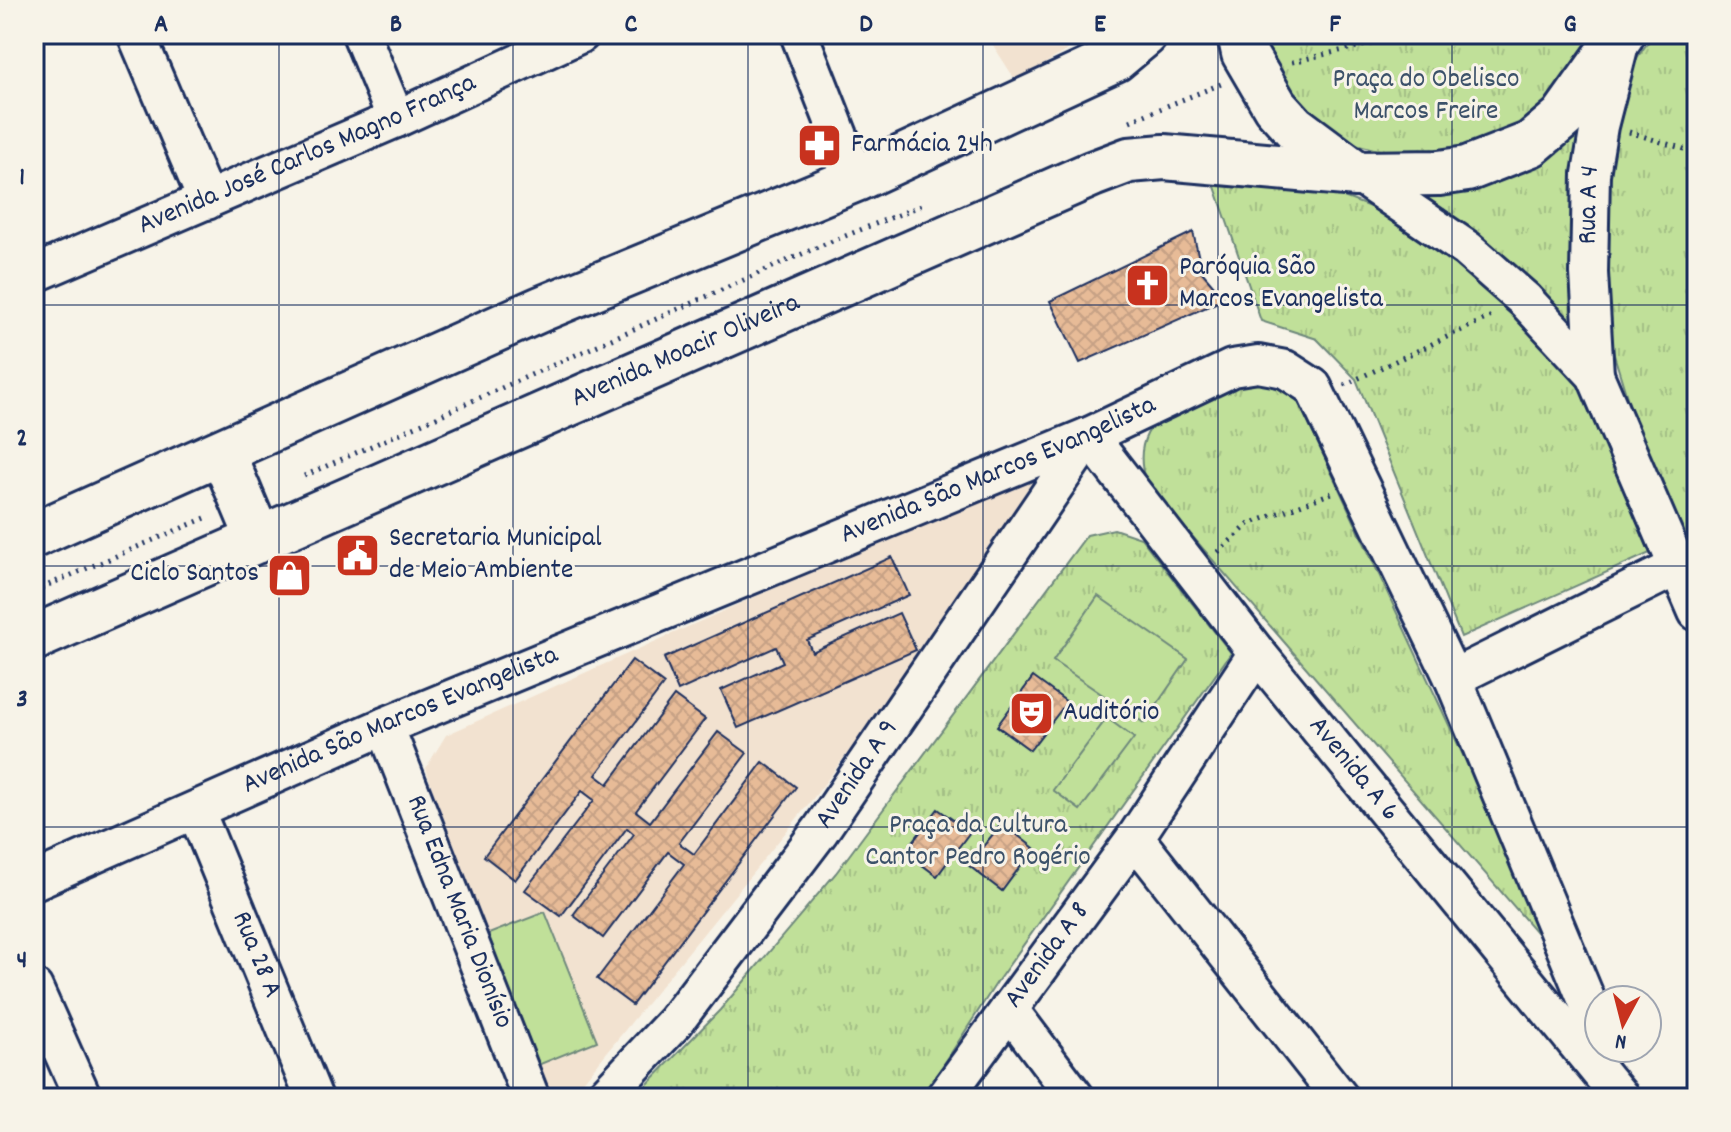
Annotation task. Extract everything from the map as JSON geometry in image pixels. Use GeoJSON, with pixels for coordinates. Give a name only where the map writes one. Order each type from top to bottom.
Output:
{"type":"FeatureCollection","features":[{"type":"Feature","properties":{"kind":"main road"},"geometry":{"type":"LineString","coordinates":[[34,535],[541,309],[856,179],[1115,59],[1145,34]]}},
{"type":"Feature","properties":{"kind":"main road","name":"Avenida Moacir Oliveira"},"geometry":{"type":"LineString","coordinates":[[34,638],[1129,160],[1164,157],[1357,174],[1439,173],[1467,169],[1531,144],[1563,117],[1622,35]]}},
{"type":"Feature","properties":{"kind":"main road"},"geometry":{"type":"LineString","coordinates":[[1247,52],[1275,106],[1294,127],[1357,174]]}},
{"type":"Feature","properties":{"kind":"main road"},"geometry":{"type":"LineString","coordinates":[[222,452],[259,540]]}},
{"type":"Feature","properties":{"kind":"street"},"geometry":{"type":"LineString","coordinates":[[136,34],[207,201]]}},
{"type":"Feature","properties":{"kind":"street"},"geometry":{"type":"LineString","coordinates":[[361,34],[396,119]]}},
{"type":"Feature","properties":{"kind":"street","name":"Avenida José Carlos Magno França"},"geometry":{"type":"LineString","coordinates":[[34,274],[396,119],[579,34]]}},
{"type":"Feature","properties":{"kind":"street"},"geometry":{"type":"LineString","coordinates":[[799,34],[856,179]]}},
{"type":"Feature","properties":{"kind":"street","name":"Rua A 4"},"geometry":{"type":"LineString","coordinates":[[1595,375],[1589,273],[1591,174],[1622,35]]}},
{"type":"Feature","properties":{"kind":"street","name":"Rua A 4"},"geometry":{"type":"LineString","coordinates":[[1357,174],[1467,249],[1525,300],[1595,375],[1687,561],[1697,612]]}},
{"type":"Feature","properties":{"kind":"street","name":"Avenida São Marcos Evangelista"},"geometry":{"type":"LineString","coordinates":[[34,881],[385,726],[1089,436],[1232,368],[1258,364],[1285,369],[1313,387],[1453,678],[1583,991]]}},
{"type":"Feature","properties":{"kind":"street","name":"Avenida A 6"},"geometry":{"type":"LineString","coordinates":[[1089,436],[1257,653],[1624,1098]]}},
{"type":"Feature","properties":{"kind":"street","name":"Avenida A 9"},"geometry":{"type":"LineString","coordinates":[[603,1098],[675,1022],[820,831],[1089,436]]}},
{"type":"Feature","properties":{"kind":"street"},"geometry":{"type":"LineString","coordinates":[[1453,678],[1687,561]]}},
{"type":"Feature","properties":{"kind":"street","name":"Avenida A 8"},"geometry":{"type":"LineString","coordinates":[[944,1098],[1135,838],[1257,653]]}},
{"type":"Feature","properties":{"kind":"street","name":"Rua Edna Maria Dionísio"},"geometry":{"type":"LineString","coordinates":[[385,726],[531,1098]]}},
{"type":"Feature","properties":{"kind":"street","name":"Rua 28 A"},"geometry":{"type":"LineString","coordinates":[[196,811],[314,1098]]}},
{"type":"Feature","properties":{"kind":"street"},"geometry":{"type":"LineString","coordinates":[[1135,838],[1340,1098]]}},
{"type":"Feature","properties":{"kind":"street"},"geometry":{"type":"LineString","coordinates":[[34,988],[83,1098]]}},
{"type":"Feature","properties":{"kind":"street"},"geometry":{"type":"LineString","coordinates":[[1009,1009],[1076,1098]]}},
{"type":"Feature","properties":{"kind":"street"},"geometry":{"type":"LineString","coordinates":[[1612,1064],[1624,1098]]}},
{"type":"Feature","properties":{"kind":"path"},"geometry":{"type":"LineString","coordinates":[[1247,52],[1413,34]]}},
{"type":"Feature","properties":{"kind":"path"},"geometry":{"type":"LineString","coordinates":[[1601,123],[1697,153]]}},
{"type":"Feature","properties":{"kind":"path"},"geometry":{"type":"LineString","coordinates":[[1318,398],[1525,300]]}},
{"type":"Feature","properties":{"kind":"path"},"geometry":{"type":"LineString","coordinates":[[1195,573],[1249,524],[1359,483]]}},
{"type":"Feature","properties":{"kind":"shaded area"},"geometry":{"type":"Polygon","coordinates":[[[986,34],[1094,34],[1016,81],[986,34]]]}},
{"type":"Feature","properties":{"kind":"shaded area"},"geometry":{"type":"Polygon","coordinates":[[[1025,476],[1034,479],[1038,486],[921,656],[812,800],[582,1083],[561,1092],[548,1087],[438,809],[426,768],[446,735],[1025,476]]]}},
{"type":"Feature","properties":{"kind":"green space","name":"Praça do Obelisco Marcos Freire"},"geometry":{"type":"Polygon","coordinates":[[[1258,34],[1598,34],[1525,131],[1470,155],[1410,159],[1352,143],[1302,109],[1258,34]]]}},
{"type":"Feature","properties":{"kind":"green space"},"geometry":{"type":"Polygon","coordinates":[[[1654,34],[1697,34],[1697,543],[1680,549],[1633,417],[1607,332],[1599,260],[1615,104],[1636,59],[1654,34]]]}},
{"type":"Feature","properties":{"kind":"green space"},"geometry":{"type":"Polygon","coordinates":[[[1591,106],[1583,348],[1405,192],[1591,106]]]}},
{"type":"Feature","properties":{"kind":"green space"},"geometry":{"type":"Polygon","coordinates":[[[1210,172],[1312,185],[1402,219],[1482,272],[1573,370],[1650,553],[1461,637],[1356,379],[1317,339],[1261,321],[1210,172]]]}},
{"type":"Feature","properties":{"kind":"green space"},"geometry":{"type":"Polygon","coordinates":[[[1261,377],[1285,382],[1301,407],[1556,955],[1146,483],[1142,457],[1146,437],[1157,421],[1194,398],[1261,377]]]}},
{"type":"Feature","properties":{"kind":"green space","name":"Praça da Cultura Cantor Pedro Rogério"},"geometry":{"type":"Polygon","coordinates":[[[1114,529],[1141,538],[1231,653],[997,982],[922,1098],[634,1098],[720,1010],[836,873],[1087,535],[1114,529]]]}},
{"type":"Feature","properties":{"kind":"green space"},"geometry":{"type":"Polygon","coordinates":[[[1098,596],[1188,659],[1144,723],[1053,661],[1098,596]]]}},
{"type":"Feature","properties":{"kind":"green space"},"geometry":{"type":"Polygon","coordinates":[[[1107,718],[1134,738],[1080,810],[1053,790],[1107,718]]]}},
{"type":"Feature","properties":{"kind":"green space"},"geometry":{"type":"Polygon","coordinates":[[[545,912],[597,1041],[538,1065],[486,935],[545,912]]]}},
{"type":"Feature","properties":{"kind":"building","name":"Paróquia São Marcos Evangelista"},"geometry":{"type":"Polygon","coordinates":[[[1193,232],[1202,272],[1225,299],[1080,363],[1050,301],[1193,232]]]}},
{"type":"Feature","properties":{"kind":"building"},"geometry":{"type":"Polygon","coordinates":[[[892,557],[909,595],[807,640],[812,652],[899,613],[916,650],[738,728],[721,690],[783,662],[776,647],[678,691],[664,658],[892,557]]]}},
{"type":"Feature","properties":{"kind":"building"},"geometry":{"type":"Polygon","coordinates":[[[632,660],[664,684],[596,775],[608,784],[674,696],[705,719],[636,811],[650,822],[718,732],[747,753],[679,843],[694,854],[763,762],[796,787],[632,1005],[597,979],[684,864],[668,852],[603,938],[573,915],[634,834],[627,828],[561,916],[525,890],[594,800],[582,791],[515,880],[484,856],[632,660]]]}},
{"type":"Feature","properties":{"kind":"building","name":"Auditório"},"geometry":{"type":"Polygon","coordinates":[[[1033,677],[1067,702],[1030,750],[997,726],[1033,677]]]}},
{"type":"Feature","properties":{"kind":"building"},"geometry":{"type":"Polygon","coordinates":[[[938,809],[970,832],[937,876],[905,852],[938,809]]]}},
{"type":"Feature","properties":{"kind":"building"},"geometry":{"type":"Polygon","coordinates":[[[1002,823],[1034,848],[1002,891],[968,865],[1002,823]]]}},
{"type":"Feature","properties":{"kind":"place","name":"Farmácia 24h"},"geometry":{"type":"Point","coordinates":[820,146]}},
{"type":"Feature","properties":{"kind":"place","name":"Paróquia São Marcos Evangelista"},"geometry":{"type":"Point","coordinates":[1148,285]}},
{"type":"Feature","properties":{"kind":"place","name":"Secretaria Municipal de Meio Ambiente"},"geometry":{"type":"Point","coordinates":[358,556]}},
{"type":"Feature","properties":{"kind":"place","name":"Ciclo Santos"},"geometry":{"type":"Point","coordinates":[290,575]}},
{"type":"Feature","properties":{"kind":"place","name":"Auditório"},"geometry":{"type":"Point","coordinates":[1032,714]}}]}
